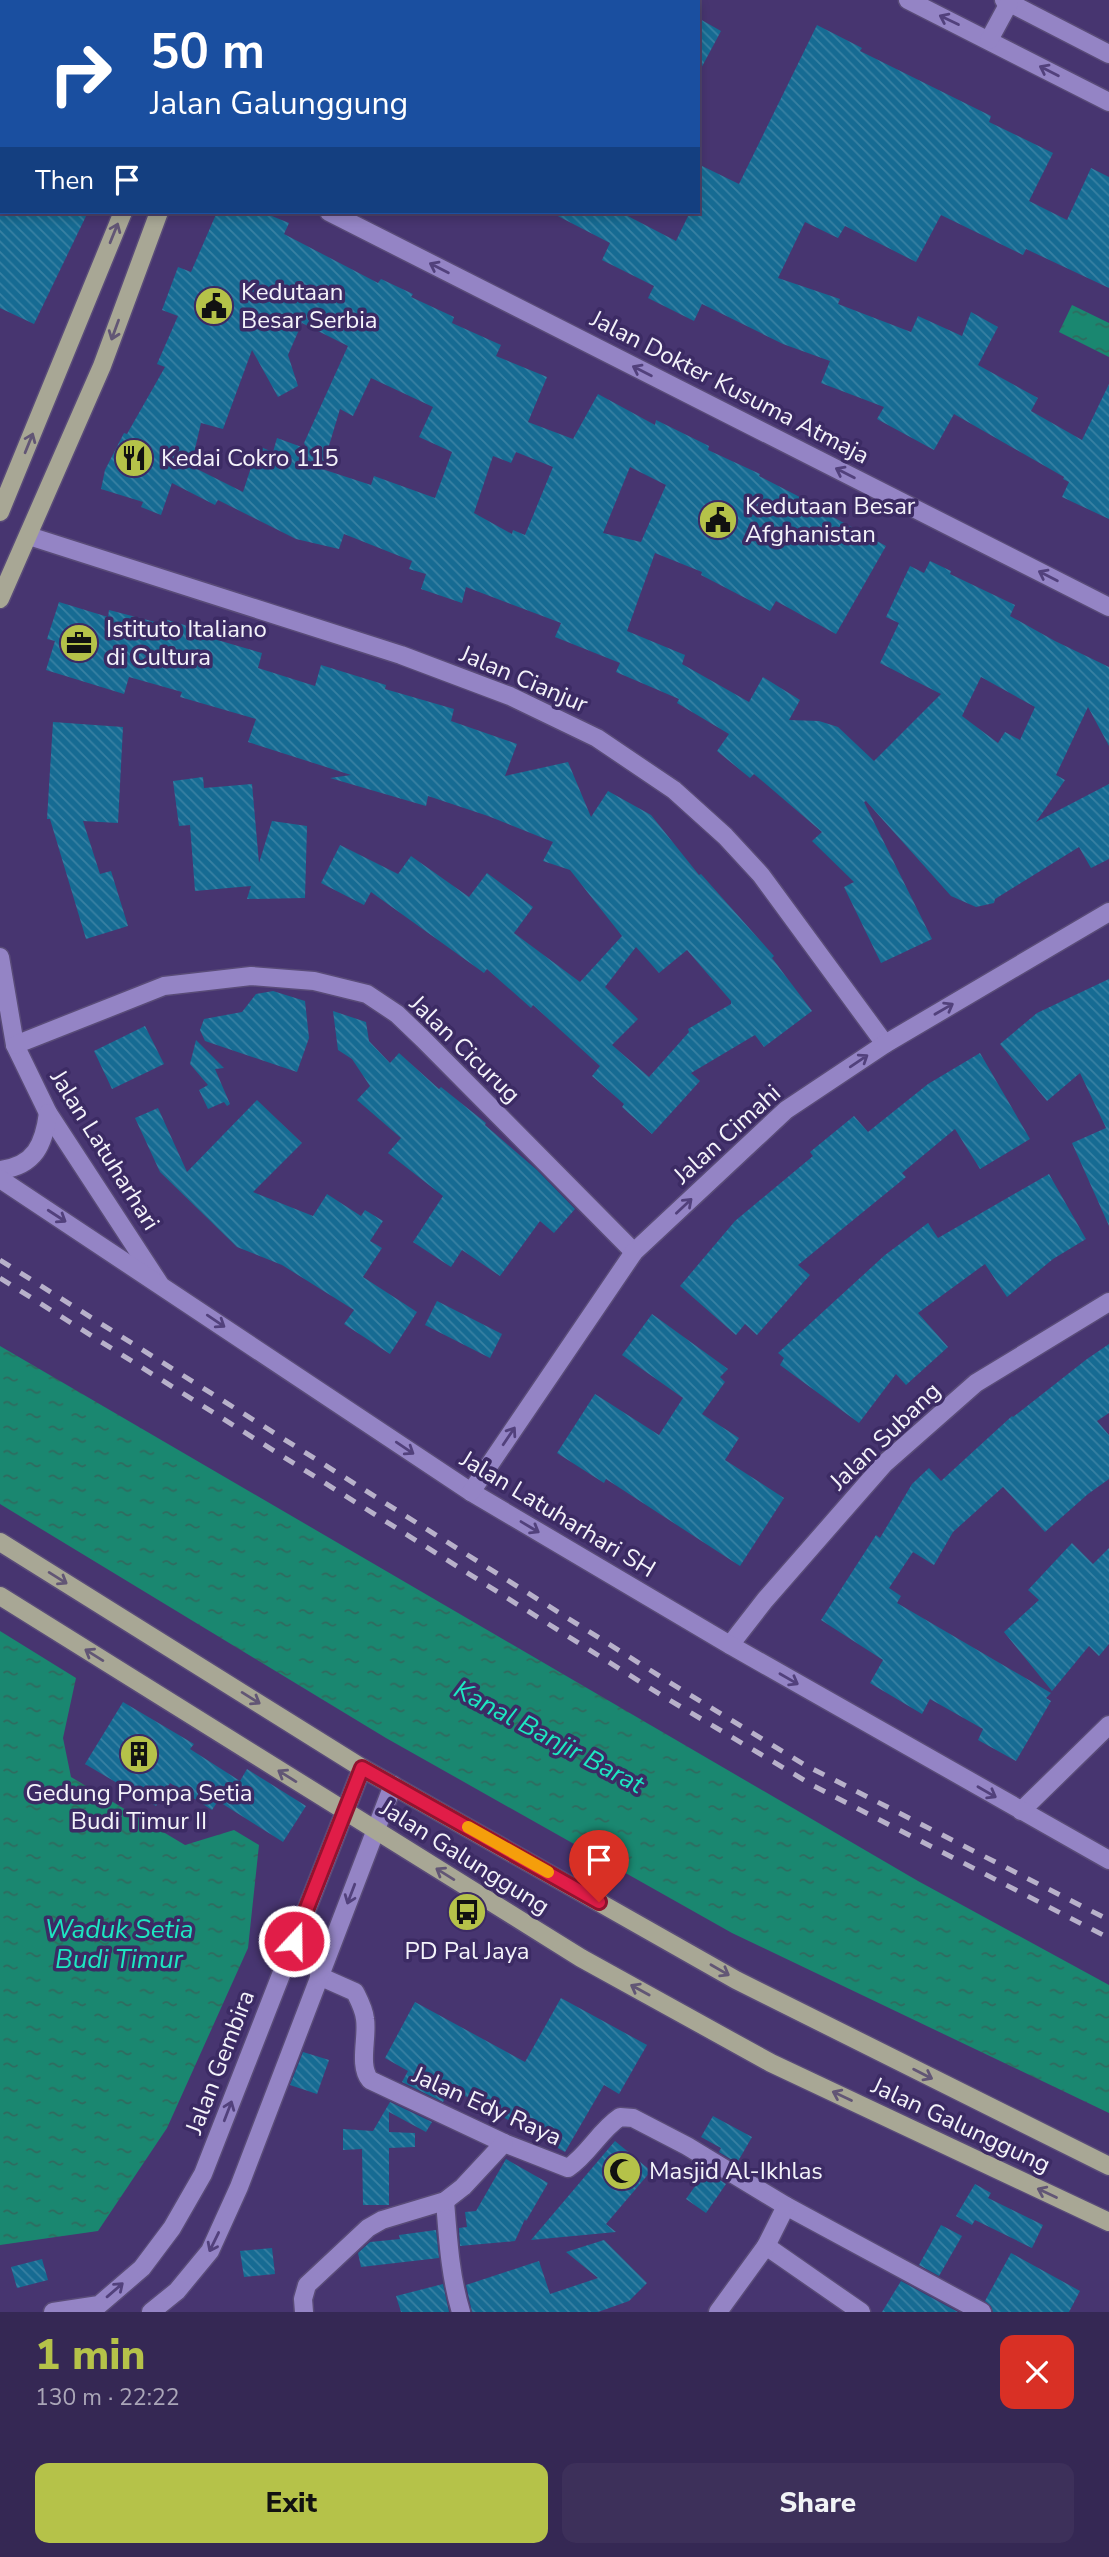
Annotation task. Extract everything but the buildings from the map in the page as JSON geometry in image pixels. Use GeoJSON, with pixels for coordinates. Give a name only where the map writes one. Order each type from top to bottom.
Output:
{"type":"FeatureCollection","features":[{"type":"Feature","properties":{"kind":"main road"},"geometry":{"type":"LineString","coordinates":[[1,509],[122,214]]}},
{"type":"Feature","properties":{"kind":"main road"},"geometry":{"type":"LineString","coordinates":[[0,599],[102,366],[158,214]]}},
{"type":"Feature","properties":{"kind":"main road","name":"Jalan Galunggung"},"geometry":{"type":"LineString","coordinates":[[0,1542],[362,1768],[736,1980],[1109,2166]]}},
{"type":"Feature","properties":{"kind":"main road","name":"Jalan Galunggung"},"geometry":{"type":"LineString","coordinates":[[0,1596],[581,1958],[771,2063],[1109,2222]]}},
{"type":"Feature","properties":{"kind":"street"},"geometry":{"type":"LineString","coordinates":[[908,0],[1109,102]]}},
{"type":"Feature","properties":{"kind":"street"},"geometry":{"type":"LineString","coordinates":[[989,40],[1007,1],[1109,54]]}},
{"type":"Feature","properties":{"kind":"street","name":"Jalan Dokter Kusuma Atmaja"},"geometry":{"type":"LineString","coordinates":[[333,214],[1109,607]]}},
{"type":"Feature","properties":{"kind":"street","name":"Jalan Cianjur"},"geometry":{"type":"LineString","coordinates":[[29,536],[401,655],[510,696],[597,738],[674,790],[725,836],[761,875],[885,1044]]}},
{"type":"Feature","properties":{"kind":"street","name":"Jalan Cimahi"},"geometry":{"type":"LineString","coordinates":[[471,1492],[634,1252],[786,1110],[885,1044],[1109,912]]}},
{"type":"Feature","properties":{"kind":"street","name":"Jalan Latuharhari"},"geometry":{"type":"LineString","coordinates":[[0,957],[15,1045],[48,1113],[159,1283]]}},
{"type":"Feature","properties":{"kind":"street","name":"Jalan Cicurug"},"geometry":{"type":"LineString","coordinates":[[15,1045],[164,986],[251,976],[314,981],[367,994],[397,1013],[634,1252]]}},
{"type":"Feature","properties":{"kind":"street"},"geometry":{"type":"LineString","coordinates":[[0,1170],[27,1161],[39,1148],[45,1134],[48,1113]]}},
{"type":"Feature","properties":{"kind":"street","name":"Jalan Latuharhari SH"},"geometry":{"type":"LineString","coordinates":[[0,1179],[471,1492],[730,1645],[1109,1860]]}},
{"type":"Feature","properties":{"kind":"street","name":"Jalan Subang"},"geometry":{"type":"LineString","coordinates":[[730,1645],[884,1464],[976,1383],[1109,1302]]}},
{"type":"Feature","properties":{"kind":"street"},"geometry":{"type":"LineString","coordinates":[[1021,1811],[1109,1725]]}},
{"type":"Feature","properties":{"kind":"street","name":"Jalan Gembira"},"geometry":{"type":"LineString","coordinates":[[53,2312],[99,2305],[142,2268],[172,2228],[203,2174],[362,1768]]}},
{"type":"Feature","properties":{"kind":"street"},"geometry":{"type":"LineString","coordinates":[[151,2312],[177,2291],[211,2251],[239,2187],[393,1784]]}},
{"type":"Feature","properties":{"kind":"street","name":"Jalan Edy Raya"},"geometry":{"type":"LineString","coordinates":[[319,1976],[355,1992],[365,2016],[364,2065],[365,2074],[370,2080],[504,2143],[568,2168],[583,2158],[610,2124],[620,2117],[633,2118],[687,2146],[786,2206],[982,2312]]}},
{"type":"Feature","properties":{"kind":"street"},"geometry":{"type":"LineString","coordinates":[[304,2312],[303,2300],[307,2285],[368,2228],[382,2220],[445,2201],[463,2188],[504,2143]]}},
{"type":"Feature","properties":{"kind":"street"},"geometry":{"type":"LineString","coordinates":[[445,2201],[450,2253],[461,2312]]}},
{"type":"Feature","properties":{"kind":"street"},"geometry":{"type":"LineString","coordinates":[[718,2312],[766,2246],[786,2206]]}},
{"type":"Feature","properties":{"kind":"street"},"geometry":{"type":"LineString","coordinates":[[766,2246],[861,2312]]}},
{"type":"Feature","properties":{"kind":"water"},"geometry":{"type":"Polygon","coordinates":[[[1072,305],[1109,323],[1109,357],[1059,332],[1072,305]]]}},
{"type":"Feature","properties":{"kind":"water","name":"Kanal Banjir Barat"},"geometry":{"type":"Polygon","coordinates":[[[0,1346],[918,1881],[1109,1985],[1109,2113],[732,1933],[386,1738],[0,1504],[0,1346]]]}},
{"type":"Feature","properties":{"kind":"water","name":"Waduk Setia Budi Timur"},"geometry":{"type":"Polygon","coordinates":[[[0,1631],[76,1678],[63,1738],[71,1777],[185,1845],[234,1830],[259,1845],[248,1948],[167,2128],[98,2231],[0,2245],[0,1631]]]}},
{"type":"Feature","properties":{"kind":"railway"},"geometry":{"type":"LineString","coordinates":[[0,1260],[805,1765],[1109,1920]]}},
{"type":"Feature","properties":{"kind":"railway"},"geometry":{"type":"LineString","coordinates":[[0,1278],[661,1695],[814,1786],[1109,1938]]}},
{"type":"Feature","properties":{"kind":"slow traffic"},"geometry":{"type":"LineString","coordinates":[[468,1827],[548,1872]]}},
{"type":"Feature","properties":{"kind":"place","name":"Kedutaan Besar Serbia"},"geometry":{"type":"Point","coordinates":[214,306]}},
{"type":"Feature","properties":{"kind":"place","name":"Kedai Cokro 115"},"geometry":{"type":"Point","coordinates":[134,458]}},
{"type":"Feature","properties":{"kind":"place","name":"Kedutaan Besar Afghanistan"},"geometry":{"type":"Point","coordinates":[718,520]}},
{"type":"Feature","properties":{"kind":"place","name":"Istituto Italiano di Cultura"},"geometry":{"type":"Point","coordinates":[79,643]}},
{"type":"Feature","properties":{"kind":"place","name":"Gedung Pompa Setia Budi Timur II"},"geometry":{"type":"Point","coordinates":[139,1754]}},
{"type":"Feature","properties":{"kind":"place","name":"PD Pal Jaya"},"geometry":{"type":"Point","coordinates":[467,1912]}},
{"type":"Feature","properties":{"kind":"place","name":"Masjid Al-Ikhlas"},"geometry":{"type":"Point","coordinates":[622,2171]}},
{"type":"Feature","properties":{"kind":"route"},"geometry":{"type":"LineString","coordinates":[[294,1941],[362,1768],[599,1902]]}}]}
